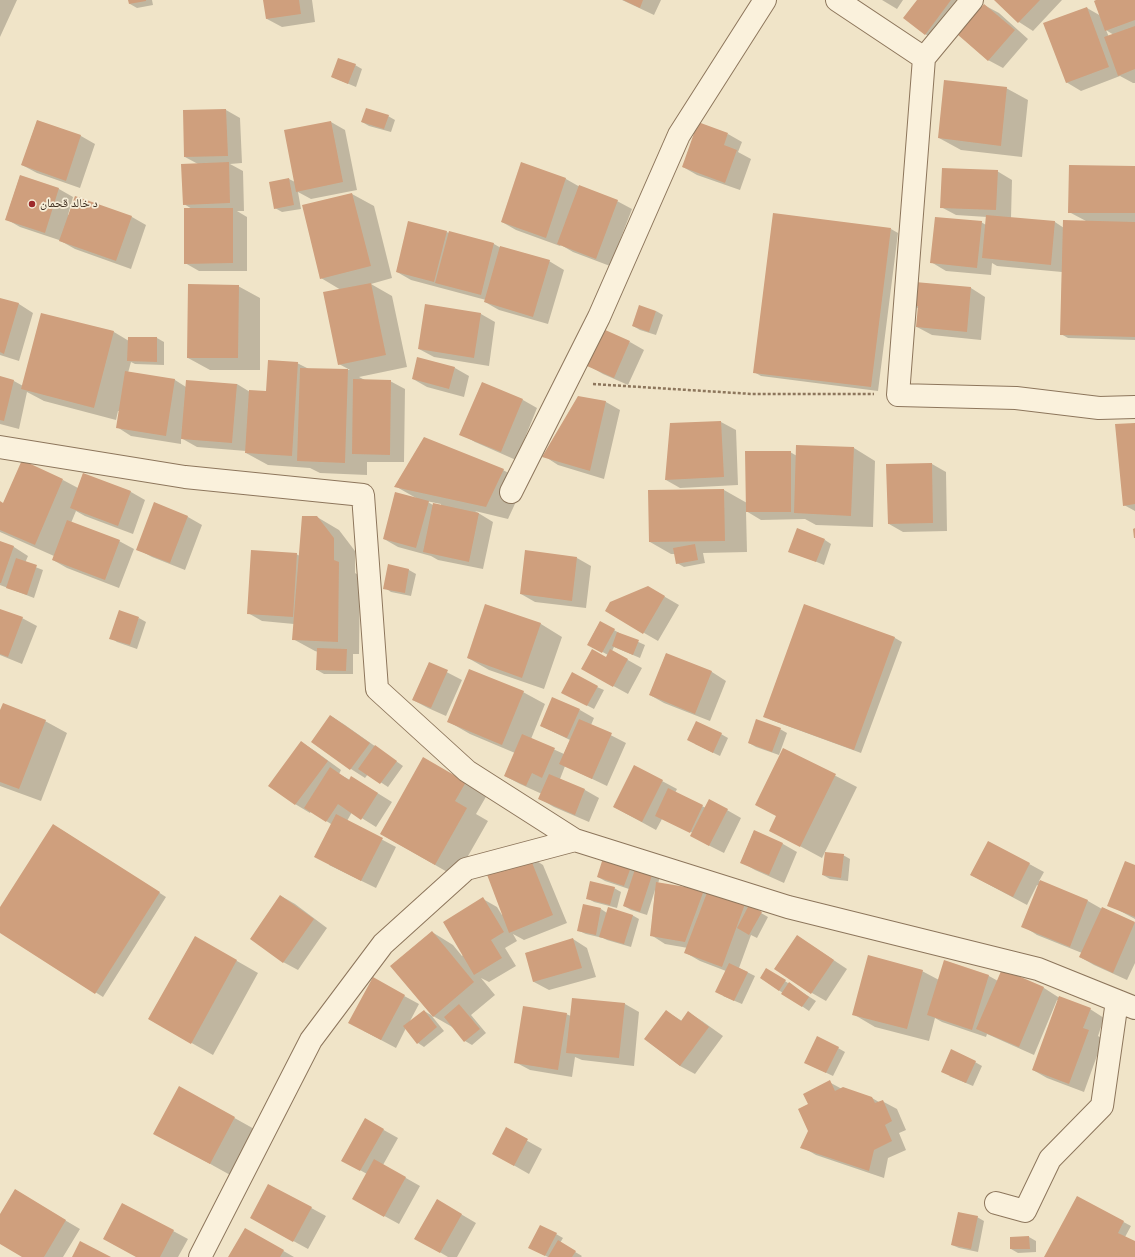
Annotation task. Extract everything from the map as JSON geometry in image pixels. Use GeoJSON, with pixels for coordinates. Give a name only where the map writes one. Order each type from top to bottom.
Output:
{"type":"FeatureCollection","features":[{"type":"Feature","properties":{"kind":"street"},"geometry":{"type":"LineString","coordinates":[[511,492],[599,317],[679,135],[765,0]]}},
{"type":"Feature","properties":{"kind":"street"},"geometry":{"type":"LineString","coordinates":[[837,0],[924,58]]}},
{"type":"Feature","properties":{"kind":"street"},"geometry":{"type":"LineString","coordinates":[[972,0],[924,58],[898,395],[1016,398],[1099,408],[1135,407]]}},
{"type":"Feature","properties":{"kind":"street"},"geometry":{"type":"LineString","coordinates":[[0,447],[185,476],[363,495],[377,689],[467,770],[575,840],[788,907],[1038,969],[1126,1004],[1102,1106],[1050,1159],[1026,1211],[996,1203]]}},
{"type":"Feature","properties":{"kind":"street"},"geometry":{"type":"LineString","coordinates":[[200,1257],[311,1040],[383,944],[466,869],[575,840]]}},
{"type":"Feature","properties":{"kind":"path"},"geometry":{"type":"LineString","coordinates":[[566,383],[752,394],[898,395]]}},
{"type":"Feature","properties":{"kind":"building"},"geometry":{"type":"Polygon","coordinates":[[[128,0],[146,0],[146,1],[129,4],[128,0]]]}},
{"type":"Feature","properties":{"kind":"building"},"geometry":{"type":"Polygon","coordinates":[[[263,0],[299,0],[301,14],[266,19],[263,0]]]}},
{"type":"Feature","properties":{"kind":"building"},"geometry":{"type":"Polygon","coordinates":[[[623,0],[643,0],[640,8],[623,0]]]}},
{"type":"Feature","properties":{"kind":"building"},"geometry":{"type":"Polygon","coordinates":[[[917,0],[951,0],[925,35],[903,18],[917,0]]]}},
{"type":"Feature","properties":{"kind":"building"},"geometry":{"type":"Polygon","coordinates":[[[994,0],[1040,0],[1018,23],[994,0]]]}},
{"type":"Feature","properties":{"kind":"building"},"geometry":{"type":"Polygon","coordinates":[[[1135,0],[1135,20],[1105,31],[1094,1],[1135,0]]]}},
{"type":"Feature","properties":{"kind":"building"},"geometry":{"type":"Polygon","coordinates":[[[984,4],[1015,30],[988,61],[957,34],[984,4]]]}},
{"type":"Feature","properties":{"kind":"building"},"geometry":{"type":"Polygon","coordinates":[[[1087,7],[1109,67],[1066,83],[1043,23],[1087,7]]]}},
{"type":"Feature","properties":{"kind":"building"},"geometry":{"type":"Polygon","coordinates":[[[1135,26],[1135,69],[1118,76],[1104,37],[1135,26]]]}},
{"type":"Feature","properties":{"kind":"building"},"geometry":{"type":"Polygon","coordinates":[[[338,58],[356,64],[348,84],[331,77],[338,58]]]}},
{"type":"Feature","properties":{"kind":"building"},"geometry":{"type":"Polygon","coordinates":[[[944,80],[1007,87],[1001,146],[938,138],[944,80]]]}},
{"type":"Feature","properties":{"kind":"building"},"geometry":{"type":"Polygon","coordinates":[[[366,108],[389,115],[384,129],[361,122],[366,108]]]}},
{"type":"Feature","properties":{"kind":"building"},"geometry":{"type":"Polygon","coordinates":[[[226,109],[228,156],[184,157],[183,110],[226,109]]]}},
{"type":"Feature","properties":{"kind":"building"},"geometry":{"type":"Polygon","coordinates":[[[37,120],[81,135],[66,181],[21,165],[37,120]]]}},
{"type":"Feature","properties":{"kind":"building"},"geometry":{"type":"Polygon","coordinates":[[[331,121],[343,182],[296,192],[284,130],[331,121]]]}},
{"type":"Feature","properties":{"kind":"building"},"geometry":{"type":"Polygon","coordinates":[[[698,122],[728,133],[724,145],[737,150],[725,183],[682,167],[698,122]]]}},
{"type":"Feature","properties":{"kind":"building"},"geometry":{"type":"Polygon","coordinates":[[[229,162],[230,203],[183,205],[181,164],[229,162]]]}},
{"type":"Feature","properties":{"kind":"building"},"geometry":{"type":"Polygon","coordinates":[[[521,162],[566,178],[546,238],[501,222],[521,162]]]}},
{"type":"Feature","properties":{"kind":"building"},"geometry":{"type":"Polygon","coordinates":[[[1069,165],[1135,166],[1135,213],[1068,213],[1069,165]]]}},
{"type":"Feature","properties":{"kind":"building"},"geometry":{"type":"Polygon","coordinates":[[[942,168],[998,170],[996,210],[940,208],[942,168]]]}},
{"type":"Feature","properties":{"kind":"building","name":"د خالد قحمان"},"geometry":{"type":"Polygon","coordinates":[[[20,175],[59,188],[45,233],[5,220],[20,175]]]}},
{"type":"Feature","properties":{"kind":"building"},"geometry":{"type":"Polygon","coordinates":[[[289,178],[294,205],[274,209],[269,182],[289,178]]]}},
{"type":"Feature","properties":{"kind":"building"},"geometry":{"type":"Polygon","coordinates":[[[579,185],[618,200],[596,259],[557,244],[579,185]]]}},
{"type":"Feature","properties":{"kind":"building"},"geometry":{"type":"Polygon","coordinates":[[[352,193],[371,266],[320,279],[302,205],[352,193]]]}},
{"type":"Feature","properties":{"kind":"building"},"geometry":{"type":"Polygon","coordinates":[[[75,196],[132,216],[116,261],[59,241],[75,196]]]}},
{"type":"Feature","properties":{"kind":"building"},"geometry":{"type":"Polygon","coordinates":[[[184,208],[233,208],[233,263],[184,264],[184,208]]]}},
{"type":"Feature","properties":{"kind":"building"},"geometry":{"type":"Polygon","coordinates":[[[773,213],[891,228],[871,387],[753,373],[773,213]]]}},
{"type":"Feature","properties":{"kind":"building"},"geometry":{"type":"Polygon","coordinates":[[[986,215],[1055,221],[1051,265],[982,258],[986,215]]]}},
{"type":"Feature","properties":{"kind":"building"},"geometry":{"type":"Polygon","coordinates":[[[935,217],[982,221],[977,268],[930,263],[935,217]]]}},
{"type":"Feature","properties":{"kind":"building"},"geometry":{"type":"Polygon","coordinates":[[[1063,220],[1135,222],[1135,337],[1060,335],[1063,220]]]}},
{"type":"Feature","properties":{"kind":"building"},"geometry":{"type":"Polygon","coordinates":[[[408,221],[447,231],[434,282],[396,272],[408,221]]]}},
{"type":"Feature","properties":{"kind":"building"},"geometry":{"type":"Polygon","coordinates":[[[449,231],[494,243],[481,295],[435,283],[449,231]]]}},
{"type":"Feature","properties":{"kind":"building"},"geometry":{"type":"Polygon","coordinates":[[[500,246],[550,260],[533,317],[484,302],[500,246]]]}},
{"type":"Feature","properties":{"kind":"building"},"geometry":{"type":"Polygon","coordinates":[[[915,282],[971,287],[967,332],[916,327],[918,306],[912,306],[915,282]]]}},
{"type":"Feature","properties":{"kind":"building"},"geometry":{"type":"Polygon","coordinates":[[[371,283],[386,355],[338,365],[323,292],[371,283]]]}},
{"type":"Feature","properties":{"kind":"building"},"geometry":{"type":"Polygon","coordinates":[[[188,284],[239,285],[238,358],[187,358],[188,284]]]}},
{"type":"Feature","properties":{"kind":"building"},"geometry":{"type":"Polygon","coordinates":[[[0,298],[19,303],[4,354],[0,352],[0,298]]]}},
{"type":"Feature","properties":{"kind":"building"},"geometry":{"type":"Polygon","coordinates":[[[425,304],[481,313],[474,358],[418,349],[425,304]]]}},
{"type":"Feature","properties":{"kind":"building"},"geometry":{"type":"Polygon","coordinates":[[[639,305],[656,311],[649,332],[632,326],[639,305]]]}},
{"type":"Feature","properties":{"kind":"building"},"geometry":{"type":"Polygon","coordinates":[[[41,313],[114,331],[94,408],[21,389],[41,313]]]}},
{"type":"Feature","properties":{"kind":"building"},"geometry":{"type":"Polygon","coordinates":[[[603,329],[630,341],[614,378],[587,366],[603,329]]]}},
{"type":"Feature","properties":{"kind":"building"},"geometry":{"type":"Polygon","coordinates":[[[128,337],[157,337],[157,362],[127,361],[128,337]]]}},
{"type":"Feature","properties":{"kind":"building"},"geometry":{"type":"Polygon","coordinates":[[[417,357],[455,367],[449,389],[412,379],[417,357]]]}},
{"type":"Feature","properties":{"kind":"building"},"geometry":{"type":"Polygon","coordinates":[[[268,360],[298,362],[292,456],[245,453],[249,390],[266,391],[268,360]]]}},
{"type":"Feature","properties":{"kind":"building"},"geometry":{"type":"Polygon","coordinates":[[[300,368],[348,369],[345,463],[297,461],[300,368]]]}},
{"type":"Feature","properties":{"kind":"building"},"geometry":{"type":"Polygon","coordinates":[[[125,371],[175,379],[166,436],[116,428],[125,371]]]}},
{"type":"Feature","properties":{"kind":"building"},"geometry":{"type":"Polygon","coordinates":[[[0,376],[14,380],[4,421],[0,420],[0,376]]]}},
{"type":"Feature","properties":{"kind":"building"},"geometry":{"type":"Polygon","coordinates":[[[353,379],[391,380],[390,455],[352,454],[353,379]]]}},
{"type":"Feature","properties":{"kind":"building"},"geometry":{"type":"Polygon","coordinates":[[[186,380],[237,384],[232,443],[181,439],[186,380]]]}},
{"type":"Feature","properties":{"kind":"building"},"geometry":{"type":"Polygon","coordinates":[[[482,382],[523,399],[501,452],[459,435],[482,382]]]}},
{"type":"Feature","properties":{"kind":"building"},"geometry":{"type":"Polygon","coordinates":[[[578,396],[606,401],[590,471],[542,457],[578,396]]]}},
{"type":"Feature","properties":{"kind":"building"},"geometry":{"type":"Polygon","coordinates":[[[721,421],[724,477],[665,480],[670,423],[721,421]]]}},
{"type":"Feature","properties":{"kind":"building"},"geometry":{"type":"Polygon","coordinates":[[[1135,423],[1135,504],[1123,506],[1115,424],[1135,423]]]}},
{"type":"Feature","properties":{"kind":"building"},"geometry":{"type":"Polygon","coordinates":[[[424,437],[504,469],[486,507],[394,487],[424,437]]]}},
{"type":"Feature","properties":{"kind":"building"},"geometry":{"type":"Polygon","coordinates":[[[796,445],[854,447],[851,516],[794,513],[796,445]]]}},
{"type":"Feature","properties":{"kind":"building"},"geometry":{"type":"Polygon","coordinates":[[[745,451],[791,451],[791,512],[746,512],[745,451]]]}},
{"type":"Feature","properties":{"kind":"building"},"geometry":{"type":"Polygon","coordinates":[[[22,460],[63,479],[35,545],[0,530],[0,501],[3,503],[22,460]]]}},
{"type":"Feature","properties":{"kind":"building"},"geometry":{"type":"Polygon","coordinates":[[[932,463],[933,523],[888,524],[886,464],[932,463]]]}},
{"type":"Feature","properties":{"kind":"building"},"geometry":{"type":"Polygon","coordinates":[[[83,473],[131,491],[118,526],[70,508],[83,473]]]}},
{"type":"Feature","properties":{"kind":"building"},"geometry":{"type":"Polygon","coordinates":[[[724,489],[725,541],[649,542],[648,490],[724,489]]]}},
{"type":"Feature","properties":{"kind":"building"},"geometry":{"type":"Polygon","coordinates":[[[395,492],[429,501],[416,548],[383,539],[395,492]]]}},
{"type":"Feature","properties":{"kind":"building"},"geometry":{"type":"Polygon","coordinates":[[[154,502],[188,516],[170,563],[136,550],[154,502]]]}},
{"type":"Feature","properties":{"kind":"building"},"geometry":{"type":"Polygon","coordinates":[[[433,503],[479,513],[469,562],[423,552],[433,503]]]}},
{"type":"Feature","properties":{"kind":"building"},"geometry":{"type":"Polygon","coordinates":[[[302,516],[317,516],[334,538],[334,560],[339,562],[338,642],[292,640],[302,516]]]}},
{"type":"Feature","properties":{"kind":"building"},"geometry":{"type":"Polygon","coordinates":[[[67,520],[120,540],[105,580],[52,560],[67,520]]]}},
{"type":"Feature","properties":{"kind":"building"},"geometry":{"type":"Polygon","coordinates":[[[797,528],[825,539],[816,562],[788,552],[797,528]]]}},
{"type":"Feature","properties":{"kind":"building"},"geometry":{"type":"Polygon","coordinates":[[[1135,528],[1135,538],[1134,538],[1133,529],[1135,528]]]}},
{"type":"Feature","properties":{"kind":"building"},"geometry":{"type":"Polygon","coordinates":[[[0,541],[14,546],[1,583],[0,583],[0,541]]]}},
{"type":"Feature","properties":{"kind":"building"},"geometry":{"type":"Polygon","coordinates":[[[695,544],[698,560],[676,564],[673,548],[695,544]]]}},
{"type":"Feature","properties":{"kind":"building"},"geometry":{"type":"Polygon","coordinates":[[[251,550],[297,553],[293,617],[247,614],[251,550]]]}},
{"type":"Feature","properties":{"kind":"building"},"geometry":{"type":"Polygon","coordinates":[[[525,550],[577,557],[572,601],[520,594],[525,550]]]}},
{"type":"Feature","properties":{"kind":"building"},"geometry":{"type":"Polygon","coordinates":[[[16,558],[37,565],[27,595],[6,588],[16,558]]]}},
{"type":"Feature","properties":{"kind":"building"},"geometry":{"type":"Polygon","coordinates":[[[388,564],[409,569],[405,593],[383,589],[388,564]]]}},
{"type":"Feature","properties":{"kind":"building"},"geometry":{"type":"Polygon","coordinates":[[[648,586],[665,596],[643,634],[605,611],[610,602],[648,586]]]}},
{"type":"Feature","properties":{"kind":"building"},"geometry":{"type":"Polygon","coordinates":[[[485,604],[541,623],[522,678],[467,658],[485,604]]]}},
{"type":"Feature","properties":{"kind":"building"},"geometry":{"type":"Polygon","coordinates":[[[804,604],[895,637],[854,750],[763,717],[804,604]]]}},
{"type":"Feature","properties":{"kind":"building"},"geometry":{"type":"Polygon","coordinates":[[[0,609],[23,617],[8,657],[0,654],[0,609]]]}},
{"type":"Feature","properties":{"kind":"building"},"geometry":{"type":"Polygon","coordinates":[[[119,610],[139,617],[130,645],[109,639],[119,610]]]}},
{"type":"Feature","properties":{"kind":"building"},"geometry":{"type":"Polygon","coordinates":[[[600,621],[615,629],[602,653],[587,645],[600,621]]]}},
{"type":"Feature","properties":{"kind":"building"},"geometry":{"type":"Polygon","coordinates":[[[617,632],[639,640],[633,655],[612,646],[617,632]]]}},
{"type":"Feature","properties":{"kind":"building"},"geometry":{"type":"Polygon","coordinates":[[[317,648],[347,649],[346,671],[316,670],[317,648]]]}},
{"type":"Feature","properties":{"kind":"building"},"geometry":{"type":"Polygon","coordinates":[[[592,649],[606,657],[610,649],[628,659],[613,687],[581,669],[592,649]]]}},
{"type":"Feature","properties":{"kind":"building"},"geometry":{"type":"Polygon","coordinates":[[[666,653],[712,671],[695,714],[649,695],[666,653]]]}},
{"type":"Feature","properties":{"kind":"building"},"geometry":{"type":"Polygon","coordinates":[[[429,662],[448,670],[431,708],[412,700],[429,662]]]}},
{"type":"Feature","properties":{"kind":"building"},"geometry":{"type":"Polygon","coordinates":[[[469,669],[524,691],[502,745],[447,722],[469,669]]]}},
{"type":"Feature","properties":{"kind":"building"},"geometry":{"type":"Polygon","coordinates":[[[572,672],[598,686],[587,706],[561,693],[572,672]]]}},
{"type":"Feature","properties":{"kind":"building"},"geometry":{"type":"Polygon","coordinates":[[[552,697],[580,709],[567,738],[540,726],[552,697]]]}},
{"type":"Feature","properties":{"kind":"building"},"geometry":{"type":"Polygon","coordinates":[[[3,703],[46,720],[19,789],[0,782],[0,710],[3,703]]]}},
{"type":"Feature","properties":{"kind":"building"},"geometry":{"type":"Polygon","coordinates":[[[330,715],[370,743],[350,770],[311,742],[330,715]]]}},
{"type":"Feature","properties":{"kind":"building"},"geometry":{"type":"Polygon","coordinates":[[[579,719],[612,733],[592,779],[559,764],[579,719]]]}},
{"type":"Feature","properties":{"kind":"building"},"geometry":{"type":"Polygon","coordinates":[[[756,719],[781,728],[772,752],[748,743],[756,719]]]}},
{"type":"Feature","properties":{"kind":"building"},"geometry":{"type":"Polygon","coordinates":[[[696,721],[722,733],[713,753],[687,740],[696,721]]]}},
{"type":"Feature","properties":{"kind":"building"},"geometry":{"type":"Polygon","coordinates":[[[522,734],[555,748],[542,778],[532,773],[526,786],[504,776],[522,734]]]}},
{"type":"Feature","properties":{"kind":"building"},"geometry":{"type":"Polygon","coordinates":[[[301,741],[328,761],[295,805],[268,786],[301,741]]]}},
{"type":"Feature","properties":{"kind":"building"},"geometry":{"type":"Polygon","coordinates":[[[375,745],[397,761],[380,784],[358,769],[375,745]]]}},
{"type":"Feature","properties":{"kind":"building"},"geometry":{"type":"Polygon","coordinates":[[[783,748],[836,774],[800,847],[769,831],[776,816],[755,805],[783,748]]]}},
{"type":"Feature","properties":{"kind":"building"},"geometry":{"type":"Polygon","coordinates":[[[423,757],[466,782],[455,801],[467,808],[435,865],[380,834],[423,757]]]}},
{"type":"Feature","properties":{"kind":"building"},"geometry":{"type":"Polygon","coordinates":[[[634,765],[663,780],[642,822],[613,807],[634,765]]]}},
{"type":"Feature","properties":{"kind":"building"},"geometry":{"type":"Polygon","coordinates":[[[330,767],[349,780],[351,776],[378,793],[361,820],[338,804],[326,822],[304,808],[330,767]]]}},
{"type":"Feature","properties":{"kind":"building"},"geometry":{"type":"Polygon","coordinates":[[[549,774],[585,789],[575,815],[538,799],[549,774]]]}},
{"type":"Feature","properties":{"kind":"building"},"geometry":{"type":"Polygon","coordinates":[[[668,788],[703,805],[690,833],[655,816],[668,788]]]}},
{"type":"Feature","properties":{"kind":"building"},"geometry":{"type":"Polygon","coordinates":[[[709,799],[728,809],[709,846],[690,836],[709,799]]]}},
{"type":"Feature","properties":{"kind":"building"},"geometry":{"type":"Polygon","coordinates":[[[336,814],[383,838],[361,881],[314,857],[336,814]]]}},
{"type":"Feature","properties":{"kind":"building"},"geometry":{"type":"Polygon","coordinates":[[[53,824],[160,892],[95,994],[0,933],[0,907],[53,824]]]}},
{"type":"Feature","properties":{"kind":"building"},"geometry":{"type":"Polygon","coordinates":[[[754,830],[783,843],[769,875],[740,863],[754,830]]]}},
{"type":"Feature","properties":{"kind":"building"},"geometry":{"type":"Polygon","coordinates":[[[988,841],[1030,863],[1013,897],[970,875],[988,841]]]}},
{"type":"Feature","properties":{"kind":"building"},"geometry":{"type":"Polygon","coordinates":[[[825,852],[844,854],[841,878],[822,875],[825,852]]]}},
{"type":"Feature","properties":{"kind":"building"},"geometry":{"type":"Polygon","coordinates":[[[529,855],[553,915],[509,933],[486,872],[529,855]]]}},
{"type":"Feature","properties":{"kind":"building"},"geometry":{"type":"Polygon","coordinates":[[[603,858],[631,867],[624,886],[597,877],[603,858]]]}},
{"type":"Feature","properties":{"kind":"building"},"geometry":{"type":"Polygon","coordinates":[[[1125,861],[1135,865],[1135,917],[1107,906],[1125,861]]]}},
{"type":"Feature","properties":{"kind":"building"},"geometry":{"type":"Polygon","coordinates":[[[636,866],[653,872],[640,912],[623,906],[636,866]]]}},
{"type":"Feature","properties":{"kind":"building"},"geometry":{"type":"Polygon","coordinates":[[[1040,880],[1088,900],[1070,947],[1021,927],[1040,880]]]}},
{"type":"Feature","properties":{"kind":"building"},"geometry":{"type":"Polygon","coordinates":[[[590,881],[615,887],[610,905],[586,899],[590,881]]]}},
{"type":"Feature","properties":{"kind":"building"},"geometry":{"type":"Polygon","coordinates":[[[656,882],[704,890],[685,942],[650,936],[656,882]]]}},
{"type":"Feature","properties":{"kind":"building"},"geometry":{"type":"Polygon","coordinates":[[[708,890],[745,904],[722,967],[684,953],[708,890]]]}},
{"type":"Feature","properties":{"kind":"building"},"geometry":{"type":"Polygon","coordinates":[[[280,895],[314,919],[283,963],[250,939],[280,895]]]}},
{"type":"Feature","properties":{"kind":"building"},"geometry":{"type":"Polygon","coordinates":[[[483,897],[504,932],[491,940],[502,958],[474,975],[443,922],[483,897]]]}},
{"type":"Feature","properties":{"kind":"building"},"geometry":{"type":"Polygon","coordinates":[[[583,904],[601,908],[596,935],[577,931],[583,904]]]}},
{"type":"Feature","properties":{"kind":"building"},"geometry":{"type":"Polygon","coordinates":[[[749,905],[762,912],[749,935],[737,928],[749,905]]]}},
{"type":"Feature","properties":{"kind":"building"},"geometry":{"type":"Polygon","coordinates":[[[608,907],[633,915],[624,944],[599,937],[608,907]]]}},
{"type":"Feature","properties":{"kind":"building"},"geometry":{"type":"Polygon","coordinates":[[[1102,907],[1135,922],[1113,973],[1079,957],[1102,907]]]}},
{"type":"Feature","properties":{"kind":"building"},"geometry":{"type":"Polygon","coordinates":[[[432,931],[474,982],[433,1017],[390,966],[432,931]]]}},
{"type":"Feature","properties":{"kind":"building"},"geometry":{"type":"Polygon","coordinates":[[[797,935],[834,960],[811,994],[774,969],[797,935]]]}},
{"type":"Feature","properties":{"kind":"building"},"geometry":{"type":"Polygon","coordinates":[[[195,936],[237,960],[191,1044],[148,1019],[195,936]]]}},
{"type":"Feature","properties":{"kind":"building"},"geometry":{"type":"Polygon","coordinates":[[[573,938],[582,968],[533,982],[525,953],[573,938]]]}},
{"type":"Feature","properties":{"kind":"building"},"geometry":{"type":"Polygon","coordinates":[[[868,955],[923,970],[907,1029],[852,1015],[868,955]]]}},
{"type":"Feature","properties":{"kind":"building"},"geometry":{"type":"Polygon","coordinates":[[[944,960],[989,975],[972,1030],[927,1015],[944,960]]]}},
{"type":"Feature","properties":{"kind":"building"},"geometry":{"type":"Polygon","coordinates":[[[729,963],[748,972],[734,1001],[715,992],[729,963]]]}},
{"type":"Feature","properties":{"kind":"building"},"geometry":{"type":"Polygon","coordinates":[[[766,968],[786,980],[779,991],[760,978],[766,968]]]}},
{"type":"Feature","properties":{"kind":"building"},"geometry":{"type":"Polygon","coordinates":[[[1002,969],[1044,987],[1019,1047],[976,1029],[1002,969]]]}},
{"type":"Feature","properties":{"kind":"building"},"geometry":{"type":"Polygon","coordinates":[[[373,977],[405,995],[381,1040],[348,1023],[373,977]]]}},
{"type":"Feature","properties":{"kind":"building"},"geometry":{"type":"Polygon","coordinates":[[[789,982],[809,997],[802,1007],[781,994],[789,982]]]}},
{"type":"Feature","properties":{"kind":"building"},"geometry":{"type":"Polygon","coordinates":[[[1059,996],[1091,1008],[1083,1028],[1089,1030],[1069,1084],[1032,1070],[1059,996]]]}},
{"type":"Feature","properties":{"kind":"building"},"geometry":{"type":"Polygon","coordinates":[[[572,998],[625,1003],[619,1058],[566,1053],[572,998]]]}},
{"type":"Feature","properties":{"kind":"building"},"geometry":{"type":"Polygon","coordinates":[[[459,1004],[480,1029],[464,1042],[444,1017],[459,1004]]]}},
{"type":"Feature","properties":{"kind":"building"},"geometry":{"type":"Polygon","coordinates":[[[523,1006],[567,1013],[558,1070],[514,1063],[523,1006]]]}},
{"type":"Feature","properties":{"kind":"building"},"geometry":{"type":"Polygon","coordinates":[[[424,1010],[437,1027],[417,1044],[403,1026],[424,1010]]]}},
{"type":"Feature","properties":{"kind":"building"},"geometry":{"type":"Polygon","coordinates":[[[666,1010],[681,1021],[688,1011],[709,1027],[680,1066],[644,1039],[666,1010]]]}},
{"type":"Feature","properties":{"kind":"building"},"geometry":{"type":"Polygon","coordinates":[[[817,1036],[839,1047],[826,1073],[804,1063],[817,1036]]]}},
{"type":"Feature","properties":{"kind":"building"},"geometry":{"type":"Polygon","coordinates":[[[951,1049],[976,1061],[966,1083],[941,1072],[951,1049]]]}},
{"type":"Feature","properties":{"kind":"building"},"geometry":{"type":"Polygon","coordinates":[[[830,1080],[835,1091],[843,1087],[872,1097],[875,1103],[883,1100],[892,1121],[885,1125],[892,1141],[874,1150],[869,1171],[800,1148],[808,1131],[798,1109],[808,1104],[803,1094],[830,1080]]]}},
{"type":"Feature","properties":{"kind":"building"},"geometry":{"type":"Polygon","coordinates":[[[179,1086],[235,1117],[210,1164],[153,1134],[179,1086]]]}},
{"type":"Feature","properties":{"kind":"building"},"geometry":{"type":"Polygon","coordinates":[[[365,1118],[384,1129],[360,1171],[341,1161],[365,1118]]]}},
{"type":"Feature","properties":{"kind":"building"},"geometry":{"type":"Polygon","coordinates":[[[506,1127],[528,1139],[514,1166],[492,1154],[506,1127]]]}},
{"type":"Feature","properties":{"kind":"building"},"geometry":{"type":"Polygon","coordinates":[[[374,1159],[406,1177],[384,1217],[352,1199],[374,1159]]]}},
{"type":"Feature","properties":{"kind":"building"},"geometry":{"type":"Polygon","coordinates":[[[268,1184],[312,1207],[293,1242],[250,1218],[268,1184]]]}},
{"type":"Feature","properties":{"kind":"building"},"geometry":{"type":"Polygon","coordinates":[[[15,1189],[66,1220],[44,1257],[22,1257],[0,1244],[0,1214],[15,1189]]]}},
{"type":"Feature","properties":{"kind":"building"},"geometry":{"type":"Polygon","coordinates":[[[1077,1196],[1124,1221],[1118,1233],[1135,1241],[1135,1257],[1044,1257],[1077,1196]]]}},
{"type":"Feature","properties":{"kind":"building"},"geometry":{"type":"Polygon","coordinates":[[[437,1199],[462,1214],[440,1253],[414,1239],[437,1199]]]}},
{"type":"Feature","properties":{"kind":"building"},"geometry":{"type":"Polygon","coordinates":[[[122,1203],[174,1230],[160,1257],[136,1257],[103,1239],[122,1203]]]}},
{"type":"Feature","properties":{"kind":"building"},"geometry":{"type":"Polygon","coordinates":[[[958,1212],[978,1216],[971,1249],[951,1245],[958,1212]]]}},
{"type":"Feature","properties":{"kind":"building"},"geometry":{"type":"Polygon","coordinates":[[[540,1225],[557,1233],[545,1256],[528,1248],[540,1225]]]}},
{"type":"Feature","properties":{"kind":"building"},"geometry":{"type":"Polygon","coordinates":[[[245,1228],[284,1250],[280,1257],[228,1257],[245,1228]]]}},
{"type":"Feature","properties":{"kind":"building"},"geometry":{"type":"Polygon","coordinates":[[[1029,1236],[1030,1249],[1010,1249],[1010,1237],[1029,1236]]]}},
{"type":"Feature","properties":{"kind":"building"},"geometry":{"type":"Polygon","coordinates":[[[558,1240],[576,1251],[572,1257],[548,1257],[558,1240]]]}},
{"type":"Feature","properties":{"kind":"building"},"geometry":{"type":"Polygon","coordinates":[[[80,1241],[111,1257],[72,1257],[80,1241]]]}},
{"type":"Feature","properties":{"kind":"place","name":"د خالد قحمان"},"geometry":{"type":"Point","coordinates":[32,204]}}]}
